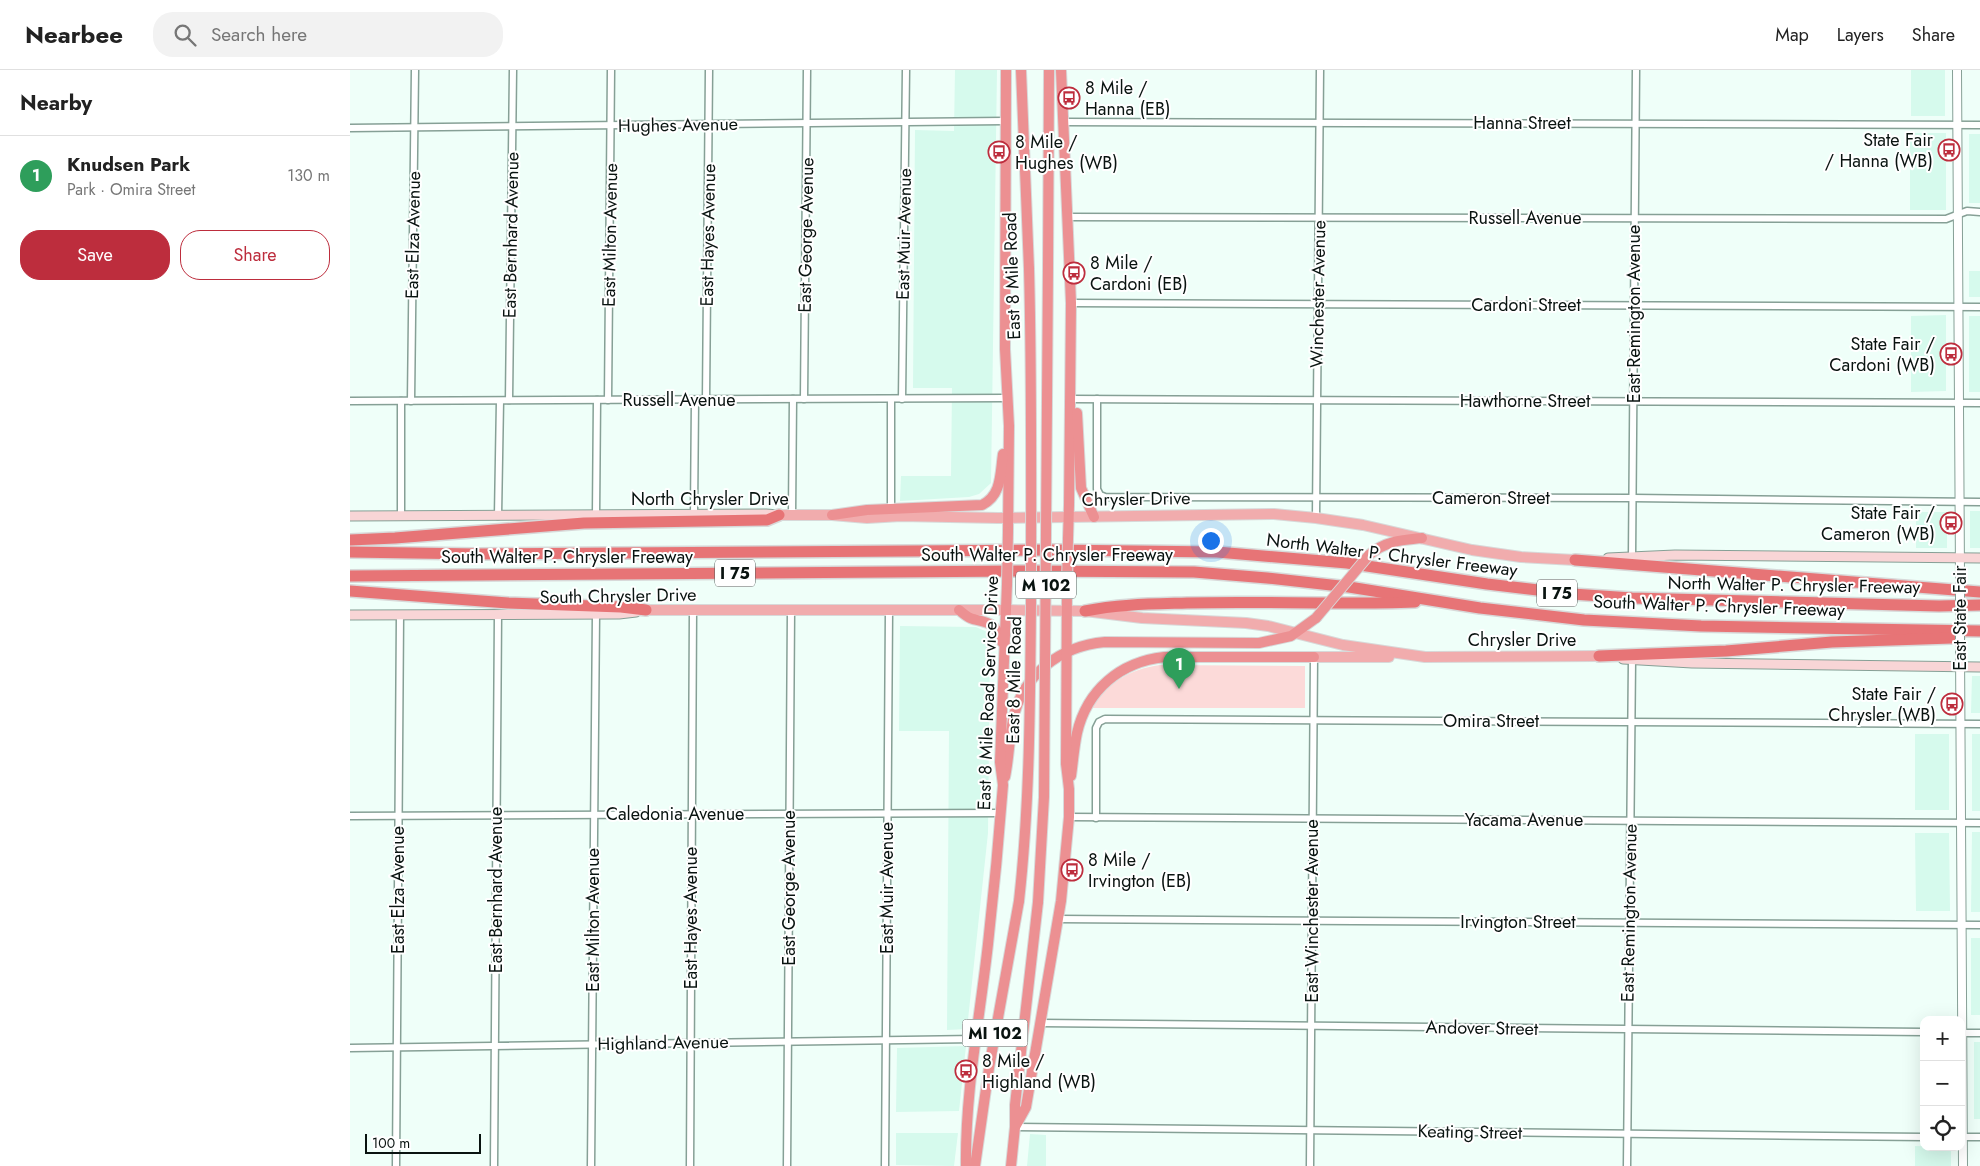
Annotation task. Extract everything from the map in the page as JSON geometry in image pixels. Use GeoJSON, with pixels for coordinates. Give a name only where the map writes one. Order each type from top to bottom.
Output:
{"type":"FeatureCollection","features":[{"type":"Feature","properties":{"kind":"highway","name":"East 8 Mile Road Service Drive"},"geometry":{"type":"LineString","coordinates":[[966,1166],[966,1144],[976,1039],[988,945],[1003,785],[1000,762],[1008,551],[1008,426],[1005,349],[1006,70]]}},
{"type":"Feature","properties":{"kind":"highway","name":"East 8 Mile Road"},"geometry":{"type":"LineString","coordinates":[[975,1166],[986,1085],[1019,901],[1027,814],[1032,416],[1029,269],[1020,70]]}},
{"type":"Feature","properties":{"kind":"highway","name":"East 8 Mile Road"},"geometry":{"type":"LineString","coordinates":[[1038,902],[1044,797],[1049,70]]}},
{"type":"Feature","properties":{"kind":"highway"},"geometry":{"type":"LineString","coordinates":[[1011,1166],[1015,1127],[1026,1107],[1061,902],[1069,817],[1066,764],[1071,303],[1061,70]]}},
{"type":"Feature","properties":{"kind":"highway"},"geometry":{"type":"LineString","coordinates":[[1071,399],[1076,414],[1081,488],[1094,517]]}},
{"type":"Feature","properties":{"kind":"highway"},"geometry":{"type":"LineString","coordinates":[[832,514],[890,509],[975,507],[987,503],[998,488],[1008,426]]}},
{"type":"Feature","properties":{"kind":"highway"},"geometry":{"type":"LineString","coordinates":[[350,540],[584,523],[767,520],[779,516]]}},
{"type":"Feature","properties":{"kind":"highway"},"geometry":{"type":"LineString","coordinates":[[1003,785],[1013,722],[1021,697],[1038,672],[1051,660],[1096,643],[1245,644],[1276,640],[1296,633],[1316,618],[1376,548],[1388,542],[1422,538]]}},
{"type":"Feature","properties":{"kind":"highway","name":"North Walter P. Chrysler Freeway"},"geometry":{"type":"LineString","coordinates":[[350,552],[477,554],[1137,550],[1256,555],[1346,563],[1523,589],[1632,598],[1939,606],[1980,605]]}},
{"type":"Feature","properties":{"kind":"highway"},"geometry":{"type":"LineString","coordinates":[[1575,560],[1980,592]]}},
{"type":"Feature","properties":{"kind":"highway","name":"South Walter P. Chrysler Freeway"},"geometry":{"type":"LineString","coordinates":[[350,576],[1147,571],[1267,578],[1348,587],[1532,614],[1631,623],[1978,631]]}},
{"type":"Feature","properties":{"kind":"highway"},"geometry":{"type":"LineString","coordinates":[[350,591],[508,603],[621,607],[646,610]]}},
{"type":"Feature","properties":{"kind":"highway"},"geometry":{"type":"LineString","coordinates":[[1085,611],[1109,606],[1140,605],[1442,602]]}},
{"type":"Feature","properties":{"kind":"highway"},"geometry":{"type":"LineString","coordinates":[[959,610],[971,619],[983,620],[994,626],[1004,648]]}},
{"type":"Feature","properties":{"kind":"highway"},"geometry":{"type":"LineString","coordinates":[[1599,656],[1726,651],[1832,642],[1952,638],[1978,631]]}},
{"type":"Feature","properties":{"kind":"highway"},"geometry":{"type":"LineString","coordinates":[[1069,793],[1076,739],[1085,708],[1096,691],[1116,673],[1138,662],[1164,657],[1314,657]]}},
{"type":"Feature","properties":{"kind":"highway","name":"MI 102"},"geometry":{"type":"LineString","coordinates":[[1015,1127],[1015,1105],[1038,902]]}},
{"type":"Feature","properties":{"kind":"main road","name":"North Chrysler Drive"},"geometry":{"type":"LineString","coordinates":[[350,516],[766,514],[779,516],[832,514],[867,518],[900,516],[1069,517]]}},
{"type":"Feature","properties":{"kind":"main road","name":"Chrysler Drive"},"geometry":{"type":"LineString","coordinates":[[1069,517],[1274,514],[1363,525],[1472,550],[1521,557],[1575,560],[1675,555],[1980,558]]}},
{"type":"Feature","properties":{"kind":"main road","name":"South Chrysler Drive"},"geometry":{"type":"LineString","coordinates":[[350,615],[619,614],[646,610],[1067,611]]}},
{"type":"Feature","properties":{"kind":"main road","name":"Chrysler Drive"},"geometry":{"type":"LineString","coordinates":[[1067,611],[1085,611],[1142,618],[1246,623],[1343,645],[1426,657],[1599,656],[1632,660],[1692,663],[1980,667]]}},
{"type":"Feature","properties":{"kind":"main road"},"geometry":{"type":"LineString","coordinates":[[1314,657],[1426,657]]}},
{"type":"Feature","properties":{"kind":"street","name":"East Elza Avenue"},"geometry":{"type":"LineString","coordinates":[[411,401],[414,70]]}},
{"type":"Feature","properties":{"kind":"street","name":"East Bernhard Avenue"},"geometry":{"type":"LineString","coordinates":[[509,400],[513,70]]}},
{"type":"Feature","properties":{"kind":"street","name":"East Milton Avenue"},"geometry":{"type":"LineString","coordinates":[[608,400],[611,70]]}},
{"type":"Feature","properties":{"kind":"street","name":"East Hayes Avenue"},"geometry":{"type":"LineString","coordinates":[[706,400],[709,70]]}},
{"type":"Feature","properties":{"kind":"street","name":"East George Avenue"},"geometry":{"type":"LineString","coordinates":[[804,400],[807,70]]}},
{"type":"Feature","properties":{"kind":"street","name":"East Muir Avenue"},"geometry":{"type":"LineString","coordinates":[[902,399],[906,70]]}},
{"type":"Feature","properties":{"kind":"street","name":"Winchester Avenue"},"geometry":{"type":"LineString","coordinates":[[1316,518],[1320,70]]}},
{"type":"Feature","properties":{"kind":"street","name":"East Remington Avenue"},"geometry":{"type":"LineString","coordinates":[[1632,557],[1636,70]]}},
{"type":"Feature","properties":{"kind":"street","name":"East State Fair"},"geometry":{"type":"LineString","coordinates":[[1957,70],[1962,1016]]}},
{"type":"Feature","properties":{"kind":"street","name":"Hughes Avenue"},"geometry":{"type":"LineString","coordinates":[[350,128],[1005,121]]}},
{"type":"Feature","properties":{"kind":"street","name":"Hanna Street"},"geometry":{"type":"LineString","coordinates":[[1063,122],[1980,126]]}},
{"type":"Feature","properties":{"kind":"street","name":"Russell Avenue"},"geometry":{"type":"LineString","coordinates":[[1068,217],[1318,216],[1946,219],[1967,211],[1980,212]]}},
{"type":"Feature","properties":{"kind":"street","name":"Cardoni Street"},"geometry":{"type":"LineString","coordinates":[[1071,303],[1980,307]]}},
{"type":"Feature","properties":{"kind":"street","name":"Russell Avenue"},"geometry":{"type":"LineString","coordinates":[[350,401],[1007,398]]}},
{"type":"Feature","properties":{"kind":"street"},"geometry":{"type":"LineString","coordinates":[[792,515],[793,399]]}},
{"type":"Feature","properties":{"kind":"street"},"geometry":{"type":"LineString","coordinates":[[891,399],[890,509],[900,516]]}},
{"type":"Feature","properties":{"kind":"street","name":"Hawthorne Street"},"geometry":{"type":"LineString","coordinates":[[1071,399],[1980,403]]}},
{"type":"Feature","properties":{"kind":"street","name":"Cameron Street"},"geometry":{"type":"LineString","coordinates":[[1097,399],[1097,489],[1102,496],[1633,498],[1980,502]]}},
{"type":"Feature","properties":{"kind":"street"},"geometry":{"type":"LineString","coordinates":[[596,515],[597,400]]}},
{"type":"Feature","properties":{"kind":"street"},"geometry":{"type":"LineString","coordinates":[[694,514],[695,400]]}},
{"type":"Feature","properties":{"kind":"street"},"geometry":{"type":"LineString","coordinates":[[401,401],[401,516]]}},
{"type":"Feature","properties":{"kind":"street"},"geometry":{"type":"LineString","coordinates":[[498,516],[500,401]]}},
{"type":"Feature","properties":{"kind":"street","name":"East Hayes Avenue"},"geometry":{"type":"LineString","coordinates":[[690,1166],[693,610]]}},
{"type":"Feature","properties":{"kind":"street","name":"East George Avenue"},"geometry":{"type":"LineString","coordinates":[[787,1166],[791,611]]}},
{"type":"Feature","properties":{"kind":"street","name":"East Muir Avenue"},"geometry":{"type":"LineString","coordinates":[[885,1166],[889,611]]}},
{"type":"Feature","properties":{"kind":"street","name":"East Bernhard Avenue"},"geometry":{"type":"LineString","coordinates":[[494,1166],[498,614]]}},
{"type":"Feature","properties":{"kind":"street","name":"East Milton Avenue"},"geometry":{"type":"LineString","coordinates":[[591,1166],[596,614]]}},
{"type":"Feature","properties":{"kind":"street","name":"East Elza Avenue"},"geometry":{"type":"LineString","coordinates":[[396,1166],[400,615]]}},
{"type":"Feature","properties":{"kind":"street","name":"East Winchester Avenue"},"geometry":{"type":"LineString","coordinates":[[1310,1166],[1314,657]]}},
{"type":"Feature","properties":{"kind":"street","name":"East Remington Avenue"},"geometry":{"type":"LineString","coordinates":[[1627,1166],[1632,660]]}},
{"type":"Feature","properties":{"kind":"street","name":"Omira Street"},"geometry":{"type":"LineString","coordinates":[[1096,818],[1096,728],[1102,720],[1980,724]]}},
{"type":"Feature","properties":{"kind":"street","name":"Caledonia Avenue"},"geometry":{"type":"LineString","coordinates":[[350,816],[1001,813]]}},
{"type":"Feature","properties":{"kind":"street","name":"Yacama Avenue"},"geometry":{"type":"LineString","coordinates":[[1069,817],[1980,823]]}},
{"type":"Feature","properties":{"kind":"street","name":"Irvington Street"},"geometry":{"type":"LineString","coordinates":[[1057,919],[1980,925]]}},
{"type":"Feature","properties":{"kind":"street","name":"Andover Street"},"geometry":{"type":"LineString","coordinates":[[1040,1023],[1920,1032]]}},
{"type":"Feature","properties":{"kind":"street"},"geometry":{"type":"LineString","coordinates":[[1965,1033],[1980,1033]]}},
{"type":"Feature","properties":{"kind":"street","name":"Highland Avenue"},"geometry":{"type":"LineString","coordinates":[[350,1048],[976,1039]]}},
{"type":"Feature","properties":{"kind":"street","name":"East State Fair"},"geometry":{"type":"LineString","coordinates":[[1962,1061],[1962,1106]]}},
{"type":"Feature","properties":{"kind":"street","name":"Keating Street"},"geometry":{"type":"LineString","coordinates":[[1015,1127],[1920,1136]]}},
{"type":"Feature","properties":{"kind":"street"},"geometry":{"type":"LineString","coordinates":[[1965,1137],[1980,1137]]}},
{"type":"Feature","properties":{"kind":"street","name":"East State Fair"},"geometry":{"type":"LineString","coordinates":[[1962,1151],[1963,1166]]}},
{"type":"Feature","properties":{"kind":"shaded area"},"geometry":{"type":"Polygon","coordinates":[[[955,70],[997,70],[991,483],[979,494],[969,497],[900,501],[901,476],[951,476],[952,388],[913,388],[915,130],[954,131],[955,70]]]}},
{"type":"Feature","properties":{"kind":"shaded area"},"geometry":{"type":"Polygon","coordinates":[[[1911,70],[1945,70],[1945,116],[1911,116],[1911,70]]]}},
{"type":"Feature","properties":{"kind":"shaded area"},"geometry":{"type":"Polygon","coordinates":[[[1910,133],[1946,133],[1946,210],[1910,210],[1910,133]]]}},
{"type":"Feature","properties":{"kind":"shaded area"},"geometry":{"type":"Polygon","coordinates":[[[1969,134],[1980,134],[1980,203],[1969,203],[1969,134]]]}},
{"type":"Feature","properties":{"kind":"shaded area"},"geometry":{"type":"Polygon","coordinates":[[[1969,271],[1980,271],[1980,297],[1969,297],[1969,271]]]}},
{"type":"Feature","properties":{"kind":"shaded area"},"geometry":{"type":"Polygon","coordinates":[[[1946,315],[1946,391],[1911,392],[1911,316],[1946,315]]]}},
{"type":"Feature","properties":{"kind":"shaded area"},"geometry":{"type":"Polygon","coordinates":[[[1969,316],[1980,316],[1980,392],[1969,392],[1969,316]]]}},
{"type":"Feature","properties":{"kind":"shaded area"},"geometry":{"type":"Polygon","coordinates":[[[1970,511],[1980,511],[1980,548],[1970,548],[1970,511]]]}},
{"type":"Feature","properties":{"kind":"shaded area"},"geometry":{"type":"Polygon","coordinates":[[[1916,512],[1947,512],[1947,548],[1916,548],[1916,512]]]}},
{"type":"Feature","properties":{"kind":"shaded area"},"geometry":{"type":"Polygon","coordinates":[[[900,626],[976,627],[990,635],[988,833],[967,1029],[947,1030],[949,731],[899,731],[900,626]]]}},
{"type":"Feature","properties":{"kind":"shaded area"},"geometry":{"type":"Polygon","coordinates":[[[1160,665],[1305,666],[1305,708],[1090,708],[1112,684],[1120,679],[1138,670],[1160,665]]]}},
{"type":"Feature","properties":{"kind":"shaded area"},"geometry":{"type":"Polygon","coordinates":[[[1972,676],[1980,676],[1980,713],[1971,713],[1972,676]]]}},
{"type":"Feature","properties":{"kind":"shaded area"},"geometry":{"type":"Polygon","coordinates":[[[1915,734],[1949,734],[1949,810],[1915,810],[1915,734]]]}},
{"type":"Feature","properties":{"kind":"shaded area"},"geometry":{"type":"Polygon","coordinates":[[[1972,734],[1980,734],[1980,811],[1972,811],[1972,734]]]}},
{"type":"Feature","properties":{"kind":"shaded area"},"geometry":{"type":"Polygon","coordinates":[[[1972,832],[1980,832],[1980,912],[1971,912],[1972,832]]]}},
{"type":"Feature","properties":{"kind":"shaded area"},"geometry":{"type":"Polygon","coordinates":[[[1915,833],[1949,833],[1950,911],[1916,911],[1915,833]]]}},
{"type":"Feature","properties":{"kind":"shaded area"},"geometry":{"type":"Polygon","coordinates":[[[1971,938],[1980,938],[1980,1015],[1971,1015],[1971,938]]]}},
{"type":"Feature","properties":{"kind":"shaded area"},"geometry":{"type":"Polygon","coordinates":[[[1974,1042],[1980,1042],[1980,1119],[1974,1119],[1974,1042]]]}},
{"type":"Feature","properties":{"kind":"shaded area"},"geometry":{"type":"Polygon","coordinates":[[[966,1046],[959,1111],[896,1112],[897,1048],[966,1046]]]}},
{"type":"Feature","properties":{"kind":"shaded area"},"geometry":{"type":"Polygon","coordinates":[[[896,1133],[958,1133],[954,1166],[896,1165],[896,1133]]]}},
{"type":"Feature","properties":{"kind":"shaded area"},"geometry":{"type":"Polygon","coordinates":[[[1030,1134],[1046,1135],[1046,1166],[1027,1166],[1030,1134]]]}},
{"type":"Feature","properties":{"kind":"shaded area"},"geometry":{"type":"Polygon","coordinates":[[[1915,1146],[1920,1146],[1920,1151],[1951,1151],[1951,1166],[1915,1166],[1915,1146]]]}},
{"type":"Feature","properties":{"kind":"place","name":"8 Mile / Hanna (EB)"},"geometry":{"type":"Point","coordinates":[1069,98]}},
{"type":"Feature","properties":{"kind":"place","name":"State Fair / Hanna (WB)"},"geometry":{"type":"Point","coordinates":[1949,150]}},
{"type":"Feature","properties":{"kind":"place","name":"8 Mile / Hughes (WB)"},"geometry":{"type":"Point","coordinates":[999,152]}},
{"type":"Feature","properties":{"kind":"place","name":"8 Mile / Cardoni (EB)"},"geometry":{"type":"Point","coordinates":[1074,273]}},
{"type":"Feature","properties":{"kind":"place","name":"State Fair / Cardoni (WB)"},"geometry":{"type":"Point","coordinates":[1951,354]}},
{"type":"Feature","properties":{"kind":"place","name":"State Fair / Cameron (WB)"},"geometry":{"type":"Point","coordinates":[1951,523]}},
{"type":"Feature","properties":{"kind":"place","name":"Knudsen Park"},"geometry":{"type":"Point","coordinates":[1179,689]}},
{"type":"Feature","properties":{"kind":"place","name":"State Fair / Chrysler (WB)"},"geometry":{"type":"Point","coordinates":[1952,704]}},
{"type":"Feature","properties":{"kind":"place","name":"8 Mile / Irvington (EB)"},"geometry":{"type":"Point","coordinates":[1072,870]}},
{"type":"Feature","properties":{"kind":"place","name":"8 Mile / Highland (WB)"},"geometry":{"type":"Point","coordinates":[966,1071]}}]}
